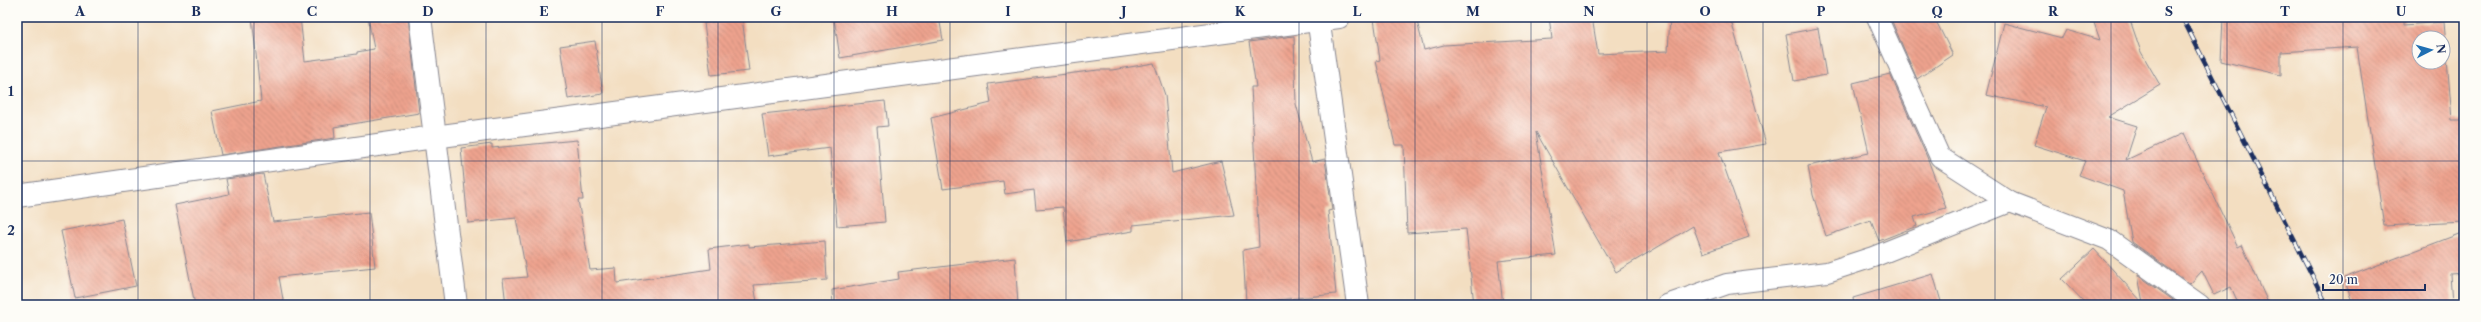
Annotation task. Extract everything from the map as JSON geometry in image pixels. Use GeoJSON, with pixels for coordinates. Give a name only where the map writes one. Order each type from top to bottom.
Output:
{"type":"FeatureCollection","features":[{"type":"Feature","properties":{"kind":"street"},"geometry":{"type":"LineString","coordinates":[[420,17],[456,305]]}},
{"type":"Feature","properties":{"kind":"street"},"geometry":{"type":"LineString","coordinates":[[17,196],[434,136],[1325,18],[1358,305]]}},
{"type":"Feature","properties":{"kind":"lane"},"geometry":{"type":"LineString","coordinates":[[1877,17],[1940,157],[2010,202],[2109,240],[2200,305]]}},
{"type":"Feature","properties":{"kind":"lane"},"geometry":{"type":"LineString","coordinates":[[1667,305],[1727,284],[1827,272],[1873,257],[2010,202]]}},
{"type":"Feature","properties":{"kind":"building"},"geometry":{"type":"Polygon","coordinates":[[[252,17],[300,17],[305,61],[357,54],[357,52],[374,49],[368,17],[408,17],[419,113],[334,127],[335,138],[221,155],[212,111],[261,101],[252,17]]]}},
{"type":"Feature","properties":{"kind":"building"},"geometry":{"type":"Polygon","coordinates":[[[834,17],[939,17],[943,40],[840,58],[834,17]]]}},
{"type":"Feature","properties":{"kind":"building"},"geometry":{"type":"Polygon","coordinates":[[[1389,17],[1416,17],[1424,50],[1444,45],[1552,39],[1549,17],[1592,17],[1598,54],[1668,51],[1670,17],[1730,17],[1766,144],[1719,152],[1749,237],[1703,253],[1693,226],[1616,272],[1536,132],[1556,255],[1498,261],[1503,305],[1474,305],[1466,229],[1407,233],[1404,145],[1395,145],[1376,61],[1380,60],[1374,19],[1389,17]]]}},
{"type":"Feature","properties":{"kind":"building"},"geometry":{"type":"Polygon","coordinates":[[[1890,17],[1934,17],[1953,55],[1917,79],[1890,17]]]}},
{"type":"Feature","properties":{"kind":"building"},"geometry":{"type":"Polygon","coordinates":[[[2092,17],[2129,17],[2141,52],[2160,85],[2108,117],[2137,126],[2126,160],[2184,133],[2238,247],[2242,245],[2269,305],[2239,305],[2231,287],[2214,295],[2202,271],[2190,284],[2132,242],[2123,191],[2079,175],[2085,161],[2034,145],[2046,107],[1986,95],[2004,23],[2062,38],[2066,30],[2100,40],[2092,17]]]}},
{"type":"Feature","properties":{"kind":"building"},"geometry":{"type":"Polygon","coordinates":[[[2223,17],[2404,17],[2404,25],[2444,22],[2445,30],[2411,30],[2411,70],[2448,70],[2452,120],[2464,120],[2464,222],[2384,226],[2357,47],[2281,52],[2281,75],[2221,61],[2223,17]]]}},
{"type":"Feature","properties":{"kind":"building"},"geometry":{"type":"Polygon","coordinates":[[[742,18],[749,71],[711,75],[704,23],[742,18]]]}},
{"type":"Feature","properties":{"kind":"building"},"geometry":{"type":"Polygon","coordinates":[[[1818,28],[1826,75],[1794,81],[1786,34],[1818,28]]]}},
{"type":"Feature","properties":{"kind":"building"},"geometry":{"type":"Polygon","coordinates":[[[1294,36],[1296,104],[1312,162],[1325,159],[1332,210],[1328,211],[1336,294],[1246,303],[1243,250],[1259,247],[1251,87],[1256,87],[1249,42],[1294,36]]]}},
{"type":"Feature","properties":{"kind":"building"},"geometry":{"type":"Polygon","coordinates":[[[595,41],[603,94],[568,99],[560,46],[595,41]]]}},
{"type":"Feature","properties":{"kind":"building"},"geometry":{"type":"Polygon","coordinates":[[[1154,63],[1165,95],[1172,173],[1221,161],[1234,215],[1133,225],[1133,231],[1067,242],[1063,207],[1036,209],[1034,190],[1005,194],[1003,181],[943,189],[931,118],[991,103],[988,84],[1098,70],[1112,70],[1154,63]]]}},
{"type":"Feature","properties":{"kind":"building"},"geometry":{"type":"Polygon","coordinates":[[[1890,74],[1927,157],[1946,208],[1914,217],[1917,226],[1879,241],[1871,220],[1826,236],[1813,195],[1808,166],[1869,153],[1853,83],[1890,74]]]}},
{"type":"Feature","properties":{"kind":"building"},"geometry":{"type":"Polygon","coordinates":[[[885,101],[888,126],[877,127],[885,222],[837,226],[830,148],[768,156],[762,114],[885,101]]]}},
{"type":"Feature","properties":{"kind":"building"},"geometry":{"type":"Polygon","coordinates":[[[577,140],[583,200],[578,200],[590,270],[616,268],[617,283],[711,269],[709,249],[749,244],[749,247],[825,241],[827,280],[754,285],[757,302],[734,305],[506,305],[503,279],[527,277],[516,218],[468,223],[461,148],[492,144],[492,148],[577,140]]]}},
{"type":"Feature","properties":{"kind":"building"},"geometry":{"type":"Polygon","coordinates":[[[263,174],[273,222],[369,212],[375,267],[279,277],[284,305],[195,305],[175,205],[229,194],[226,179],[263,174]]]}},
{"type":"Feature","properties":{"kind":"building"},"geometry":{"type":"Polygon","coordinates":[[[122,219],[136,286],[75,298],[61,231],[122,219]]]}},
{"type":"Feature","properties":{"kind":"building"},"geometry":{"type":"Polygon","coordinates":[[[2464,232],[2464,273],[2450,274],[2452,305],[2353,305],[2344,278],[2464,232]]]}},
{"type":"Feature","properties":{"kind":"building"},"geometry":{"type":"Polygon","coordinates":[[[2094,249],[2143,303],[2138,275],[2173,300],[2168,305],[2087,305],[2062,279],[2094,249]]]}},
{"type":"Feature","properties":{"kind":"building"},"geometry":{"type":"Polygon","coordinates":[[[1015,258],[1018,305],[833,305],[832,290],[899,279],[898,272],[1015,258]]]}},
{"type":"Feature","properties":{"kind":"building"},"geometry":{"type":"Polygon","coordinates":[[[1933,274],[1942,305],[1854,305],[1853,298],[1933,274]]]}},
{"type":"Feature","properties":{"kind":"railway"},"geometry":{"type":"LineString","coordinates":[[2182,17],[2327,305]]}}]}
